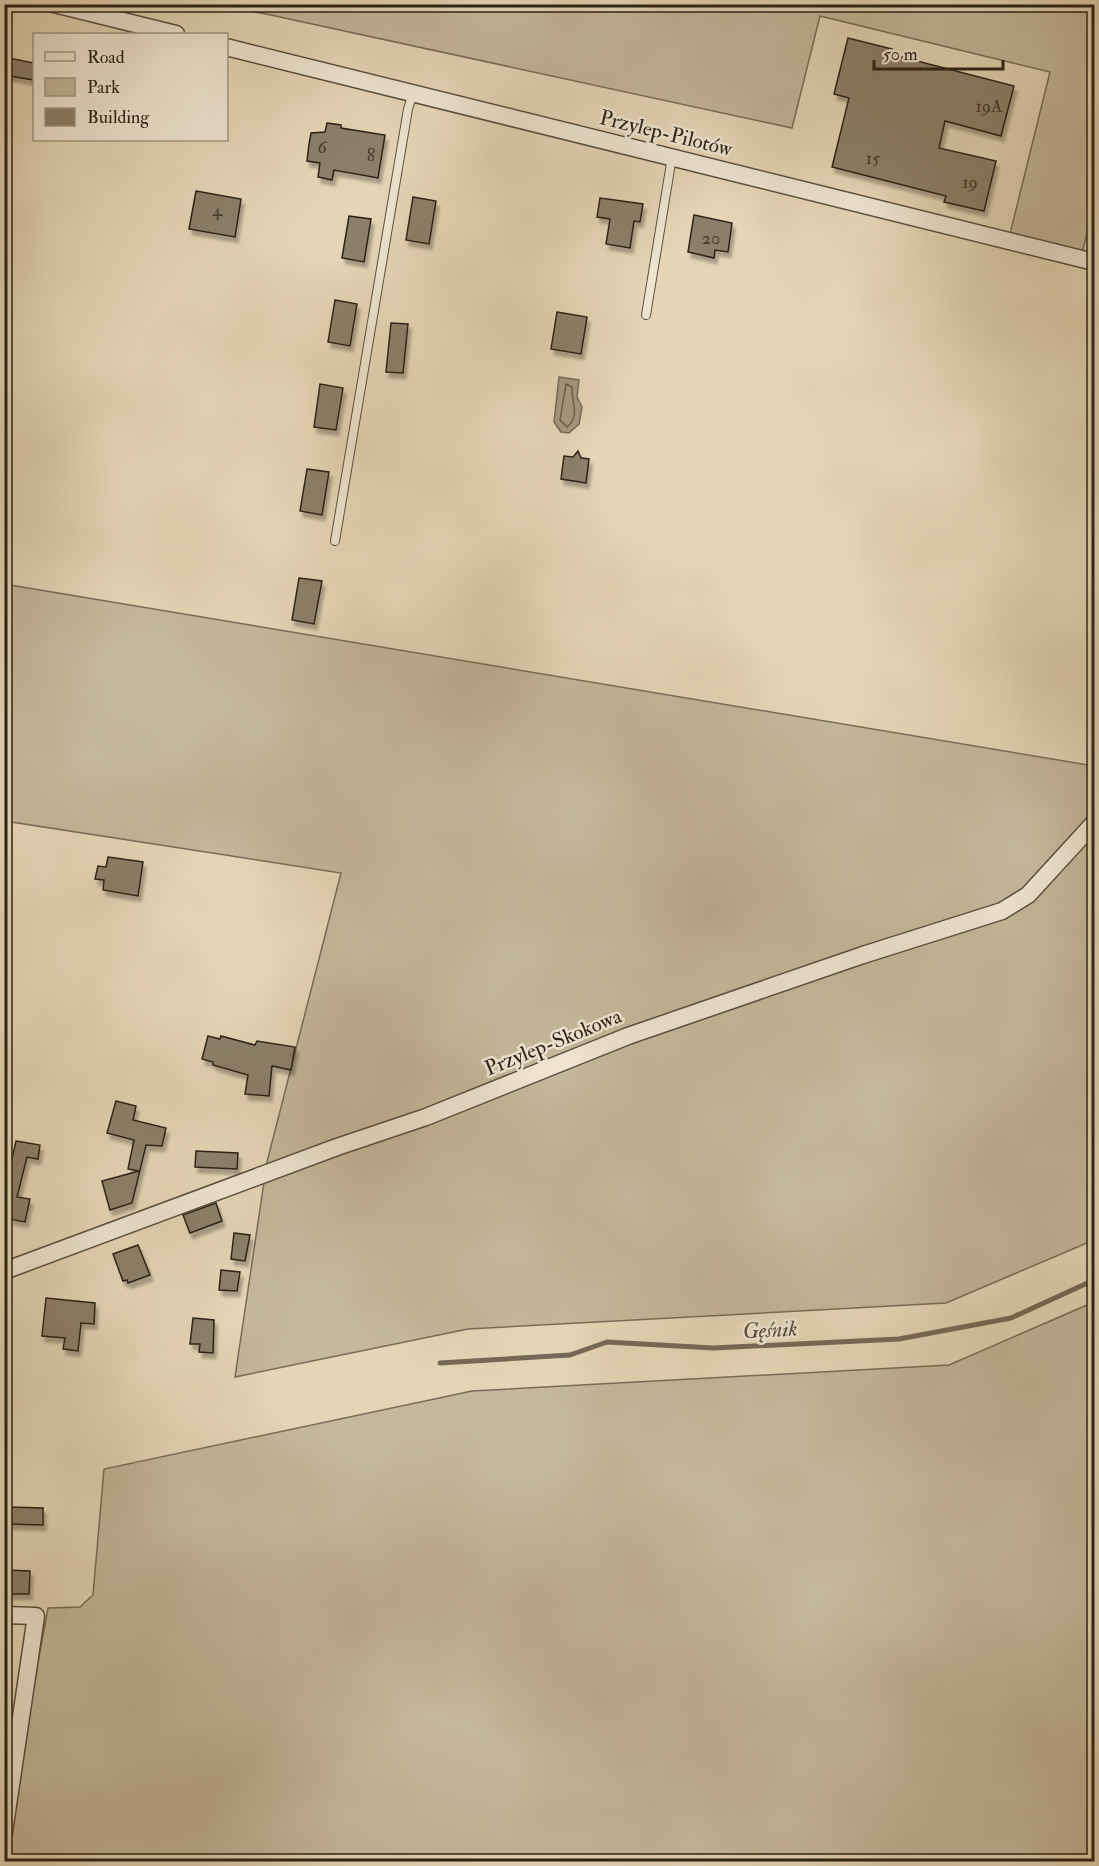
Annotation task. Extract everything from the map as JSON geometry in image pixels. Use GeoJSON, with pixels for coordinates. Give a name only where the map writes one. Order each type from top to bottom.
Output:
{"type":"FeatureCollection","features":[{"type":"Feature","properties":{"kind":"street"},"geometry":{"type":"LineString","coordinates":[[54,4],[172,33]]}},
{"type":"Feature","properties":{"kind":"street","name":"Przylep-Pilotów"},"geometry":{"type":"LineString","coordinates":[[228,47],[1095,262]]}},
{"type":"Feature","properties":{"kind":"street","name":"Przylep-Skokowa"},"geometry":{"type":"LineString","coordinates":[[4,1271],[326,1151],[426,1117],[628,1036],[863,955],[1002,911],[1028,895],[1095,823]]}},
{"type":"Feature","properties":{"kind":"street"},"geometry":{"type":"LineString","coordinates":[[4,1616],[36,1616],[4,1832]]}},
{"type":"Feature","properties":{"kind":"lane"},"geometry":{"type":"LineString","coordinates":[[335,541],[408,109],[413,93]]}},
{"type":"Feature","properties":{"kind":"lane"},"geometry":{"type":"LineString","coordinates":[[646,315],[672,157]]}},
{"type":"Feature","properties":{"kind":"green space"},"geometry":{"type":"Polygon","coordinates":[[[212,5],[1094,5],[1094,206],[1082,253],[1010,234],[1050,72],[820,16],[792,128],[266,14],[212,5]]]}},
{"type":"Feature","properties":{"kind":"green space"},"geometry":{"type":"Polygon","coordinates":[[[4,584],[1094,766],[1094,1240],[946,1303],[468,1329],[235,1377],[267,1162],[341,873],[5,821],[4,584]]]}},
{"type":"Feature","properties":{"kind":"green space"},"geometry":{"type":"Polygon","coordinates":[[[1094,1302],[1094,1861],[5,1860],[5,1843],[48,1608],[80,1607],[93,1595],[104,1469],[472,1391],[949,1365],[1094,1302]]]}},
{"type":"Feature","properties":{"kind":"water"},"geometry":{"type":"Polygon","coordinates":[[[559,377],[579,380],[577,397],[582,407],[579,424],[569,433],[561,432],[554,422],[559,377]]]}},
{"type":"Feature","properties":{"kind":"building"},"geometry":{"type":"Polygon","coordinates":[[[848,38],[892,49],[890,54],[1014,86],[1001,136],[945,121],[939,148],[996,161],[984,211],[944,202],[946,196],[832,167],[849,98],[834,94],[848,38]]]}},
{"type":"Feature","properties":{"kind":"building"},"geometry":{"type":"Polygon","coordinates":[[[4,57],[33,63],[33,80],[4,75],[4,57]]]}},
{"type":"Feature","properties":{"kind":"building"},"geometry":{"type":"Polygon","coordinates":[[[327,123],[341,125],[341,128],[385,135],[378,178],[334,170],[332,180],[318,177],[320,163],[307,161],[309,144],[311,133],[325,132],[327,123]]]}},
{"type":"Feature","properties":{"kind":"building"},"geometry":{"type":"Polygon","coordinates":[[[196,191],[241,199],[235,237],[189,229],[196,191]]]}},
{"type":"Feature","properties":{"kind":"building"},"geometry":{"type":"Polygon","coordinates":[[[413,197],[436,201],[429,244],[406,240],[413,197]]]}},
{"type":"Feature","properties":{"kind":"building"},"geometry":{"type":"Polygon","coordinates":[[[600,198],[643,204],[640,222],[634,221],[630,248],[606,244],[610,219],[597,217],[600,198]]]}},
{"type":"Feature","properties":{"kind":"building"},"geometry":{"type":"Polygon","coordinates":[[[694,215],[732,223],[728,252],[715,250],[714,258],[688,252],[694,215]]]}},
{"type":"Feature","properties":{"kind":"building"},"geometry":{"type":"Polygon","coordinates":[[[349,216],[371,219],[364,262],[342,258],[349,216]]]}},
{"type":"Feature","properties":{"kind":"building"},"geometry":{"type":"Polygon","coordinates":[[[335,300],[357,304],[350,346],[328,342],[335,300]]]}},
{"type":"Feature","properties":{"kind":"building"},"geometry":{"type":"Polygon","coordinates":[[[557,312],[587,317],[581,354],[551,349],[557,312]]]}},
{"type":"Feature","properties":{"kind":"building"},"geometry":{"type":"Polygon","coordinates":[[[391,323],[408,324],[403,373],[386,372],[391,323]]]}},
{"type":"Feature","properties":{"kind":"building"},"geometry":{"type":"Polygon","coordinates":[[[320,384],[343,388],[336,430],[314,427],[320,384]]]}},
{"type":"Feature","properties":{"kind":"building"},"geometry":{"type":"Polygon","coordinates":[[[578,451],[581,458],[589,459],[586,483],[561,479],[564,456],[573,457],[578,451]]]}},
{"type":"Feature","properties":{"kind":"building"},"geometry":{"type":"Polygon","coordinates":[[[307,469],[329,472],[322,515],[300,511],[307,469]]]}},
{"type":"Feature","properties":{"kind":"building"},"geometry":{"type":"Polygon","coordinates":[[[299,578],[322,581],[314,624],[292,620],[299,578]]]}},
{"type":"Feature","properties":{"kind":"building"},"geometry":{"type":"Polygon","coordinates":[[[108,857],[143,862],[138,896],[103,890],[104,880],[95,879],[98,866],[106,867],[108,857]]]}},
{"type":"Feature","properties":{"kind":"building"},"geometry":{"type":"Polygon","coordinates":[[[208,1036],[220,1039],[221,1036],[255,1045],[257,1041],[295,1047],[291,1070],[272,1066],[269,1096],[245,1094],[248,1075],[213,1065],[213,1062],[202,1059],[208,1036]]]}},
{"type":"Feature","properties":{"kind":"building"},"geometry":{"type":"Polygon","coordinates":[[[116,1101],[136,1106],[133,1120],[166,1128],[162,1146],[146,1145],[132,1203],[110,1210],[102,1181],[139,1171],[128,1169],[134,1140],[107,1133],[116,1101]]]}},
{"type":"Feature","properties":{"kind":"building"},"geometry":{"type":"Polygon","coordinates":[[[16,1141],[40,1145],[38,1159],[27,1157],[17,1197],[30,1199],[25,1222],[4,1218],[4,1194],[16,1141]]]}},
{"type":"Feature","properties":{"kind":"building"},"geometry":{"type":"Polygon","coordinates":[[[196,1151],[238,1153],[237,1169],[195,1167],[196,1151]]]}},
{"type":"Feature","properties":{"kind":"building"},"geometry":{"type":"Polygon","coordinates":[[[216,1203],[222,1221],[190,1233],[183,1215],[216,1203]]]}},
{"type":"Feature","properties":{"kind":"building"},"geometry":{"type":"Polygon","coordinates":[[[234,1233],[250,1235],[245,1261],[231,1259],[234,1233]]]}},
{"type":"Feature","properties":{"kind":"building"},"geometry":{"type":"Polygon","coordinates":[[[138,1245],[150,1275],[128,1283],[127,1280],[123,1281],[113,1254],[138,1245]]]}},
{"type":"Feature","properties":{"kind":"building"},"geometry":{"type":"Polygon","coordinates":[[[221,1270],[240,1272],[237,1291],[219,1290],[221,1270]]]}},
{"type":"Feature","properties":{"kind":"building"},"geometry":{"type":"Polygon","coordinates":[[[46,1298],[95,1303],[94,1324],[81,1323],[78,1351],[63,1349],[65,1338],[42,1336],[46,1298]]]}},
{"type":"Feature","properties":{"kind":"building"},"geometry":{"type":"Polygon","coordinates":[[[193,1318],[214,1320],[213,1353],[199,1352],[200,1344],[190,1344],[193,1318]]]}},
{"type":"Feature","properties":{"kind":"building"},"geometry":{"type":"Polygon","coordinates":[[[8,1507],[43,1508],[43,1525],[7,1524],[8,1507]]]}},
{"type":"Feature","properties":{"kind":"building"},"geometry":{"type":"Polygon","coordinates":[[[6,1570],[30,1571],[29,1594],[6,1594],[6,1570]]]}},
{"type":"Feature","properties":{"kind":"waterway","name":"Gęśnik"},"geometry":{"type":"LineString","coordinates":[[440,1363],[570,1355],[607,1342],[713,1348],[899,1339],[1011,1318],[1094,1280]]}}]}
